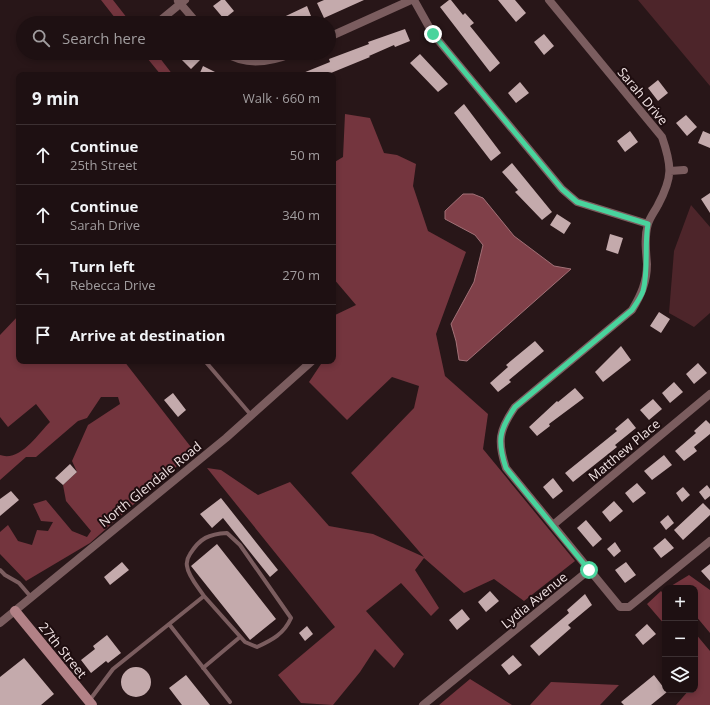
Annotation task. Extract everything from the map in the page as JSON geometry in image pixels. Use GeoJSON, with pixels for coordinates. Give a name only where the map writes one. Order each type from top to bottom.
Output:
{"type":"FeatureCollection","features":[{"type":"Feature","properties":{"kind":"street"},"geometry":{"type":"LineString","coordinates":[[336,34],[411,0]]}},
{"type":"Feature","properties":{"kind":"street"},"geometry":{"type":"LineString","coordinates":[[414,0],[433,34],[562,189],[577,202],[648,224]]}},
{"type":"Feature","properties":{"kind":"street","name":"Sarah Drive"},"geometry":{"type":"LineString","coordinates":[[549,0],[662,137],[668,155],[670,171],[668,186],[648,224],[645,241],[647,266],[643,292],[632,310],[515,407],[506,419],[501,432],[500,450],[506,468],[589,570]]}},
{"type":"Feature","properties":{"kind":"street"},"geometry":{"type":"LineString","coordinates":[[165,16],[181,1],[192,16]]}},
{"type":"Feature","properties":{"kind":"street"},"geometry":{"type":"LineString","coordinates":[[242,60],[265,62],[271,60]]}},
{"type":"Feature","properties":{"kind":"street"},"geometry":{"type":"LineString","coordinates":[[670,171],[684,170]]}},
{"type":"Feature","properties":{"kind":"street","name":"North Glendale Road"},"geometry":{"type":"LineString","coordinates":[[0,623],[226,438],[309,364]]}},
{"type":"Feature","properties":{"kind":"street","name":"Matthew Place"},"geometry":{"type":"LineString","coordinates":[[553,524],[710,394]]}},
{"type":"Feature","properties":{"kind":"street"},"geometry":{"type":"LineString","coordinates":[[589,570],[620,607],[629,607],[710,541]]}},
{"type":"Feature","properties":{"kind":"street","name":"Lydia Avenue"},"geometry":{"type":"LineString","coordinates":[[423,705],[589,570]]}},
{"type":"Feature","properties":{"kind":"street","name":"27th Street"},"geometry":{"type":"LineString","coordinates":[[15,611],[90,703]]}},
{"type":"Feature","properties":{"kind":"lane"},"geometry":{"type":"LineString","coordinates":[[208,364],[251,415]]}},
{"type":"Feature","properties":{"kind":"lane"},"geometry":{"type":"LineString","coordinates":[[227,533],[240,545],[291,618],[286,629],[271,641],[257,647],[245,642],[204,596],[190,574],[187,565],[187,558],[197,543],[214,534],[227,533]]}},
{"type":"Feature","properties":{"kind":"lane"},"geometry":{"type":"LineString","coordinates":[[0,570],[19,584],[32,597]]}},
{"type":"Feature","properties":{"kind":"lane"},"geometry":{"type":"LineString","coordinates":[[90,703],[113,669],[204,596]]}},
{"type":"Feature","properties":{"kind":"lane"},"geometry":{"type":"LineString","coordinates":[[169,624],[230,702]]}},
{"type":"Feature","properties":{"kind":"lane"},"geometry":{"type":"LineString","coordinates":[[203,668],[240,637]]}},
{"type":"Feature","properties":{"kind":"shaded area"},"geometry":{"type":"Polygon","coordinates":[[[101,0],[113,0],[126,16],[114,16],[101,0]]]}},
{"type":"Feature","properties":{"kind":"shaded area"},"geometry":{"type":"Polygon","coordinates":[[[638,0],[710,0],[710,86],[638,0]]]}},
{"type":"Feature","properties":{"kind":"shaded area"},"geometry":{"type":"Polygon","coordinates":[[[149,60],[161,60],[171,72],[159,72],[149,60]]]}},
{"type":"Feature","properties":{"kind":"shaded area"},"geometry":{"type":"Polygon","coordinates":[[[345,114],[370,118],[384,153],[397,155],[416,164],[413,186],[428,231],[466,252],[436,334],[445,376],[488,414],[483,449],[575,561],[524,601],[494,579],[464,593],[424,558],[415,570],[439,608],[431,616],[401,583],[366,611],[404,654],[394,668],[375,649],[360,672],[333,705],[301,703],[278,675],[335,627],[207,468],[221,470],[258,495],[290,482],[329,526],[373,534],[424,557],[351,473],[414,408],[419,386],[392,377],[347,420],[309,382],[321,364],[336,364],[336,315],[356,305],[336,282],[336,161],[343,157],[345,114]]]}},
{"type":"Feature","properties":{"kind":"shaded area"},"geometry":{"type":"Polygon","coordinates":[[[463,194],[473,194],[483,198],[514,236],[554,266],[571,269],[467,361],[459,360],[451,324],[474,282],[483,245],[475,235],[445,219],[445,211],[463,194]]]}},
{"type":"Feature","properties":{"kind":"shaded area"},"geometry":{"type":"Polygon","coordinates":[[[691,205],[710,227],[710,313],[694,327],[669,313],[674,251],[691,205]]]}},
{"type":"Feature","properties":{"kind":"shaded area"},"geometry":{"type":"Polygon","coordinates":[[[16,318],[16,364],[126,364],[194,451],[90,543],[26,581],[0,554],[0,532],[8,525],[18,541],[32,545],[37,530],[48,531],[53,522],[41,521],[33,504],[46,500],[72,531],[87,537],[91,531],[66,501],[63,485],[77,472],[72,461],[88,425],[120,404],[118,397],[101,397],[87,418],[78,421],[36,457],[26,457],[0,480],[0,455],[14,455],[21,451],[34,440],[50,422],[36,404],[8,427],[0,417],[0,335],[16,318]]]}},
{"type":"Feature","properties":{"kind":"shaded area"},"geometry":{"type":"Polygon","coordinates":[[[689,575],[710,590],[710,633],[698,619],[698,585],[673,585],[689,575]]]}},
{"type":"Feature","properties":{"kind":"shaded area"},"geometry":{"type":"Polygon","coordinates":[[[661,591],[662,622],[647,604],[661,591]]]}},
{"type":"Feature","properties":{"kind":"shaded area"},"geometry":{"type":"Polygon","coordinates":[[[698,637],[710,651],[710,705],[676,705],[686,693],[698,693],[698,637]]]}},
{"type":"Feature","properties":{"kind":"shaded area"},"geometry":{"type":"Polygon","coordinates":[[[470,679],[512,705],[439,705],[470,679]]]}},
{"type":"Feature","properties":{"kind":"shaded area"},"geometry":{"type":"Polygon","coordinates":[[[551,682],[619,685],[600,705],[530,705],[551,682]]]}},
{"type":"Feature","properties":{"kind":"building"},"geometry":{"type":"Polygon","coordinates":[[[221,0],[225,0],[234,11],[228,16],[221,16],[213,6],[221,0]]]}},
{"type":"Feature","properties":{"kind":"building"},"geometry":{"type":"Polygon","coordinates":[[[324,0],[364,0],[328,16],[323,16],[317,3],[324,0]]]}},
{"type":"Feature","properties":{"kind":"building"},"geometry":{"type":"Polygon","coordinates":[[[451,0],[463,15],[465,13],[474,23],[470,26],[500,63],[490,72],[440,7],[451,0]]]}},
{"type":"Feature","properties":{"kind":"building"},"geometry":{"type":"Polygon","coordinates":[[[498,0],[515,0],[526,13],[516,22],[498,0]]]}},
{"type":"Feature","properties":{"kind":"building"},"geometry":{"type":"Polygon","coordinates":[[[307,6],[311,16],[286,16],[307,6]]]}},
{"type":"Feature","properties":{"kind":"building"},"geometry":{"type":"Polygon","coordinates":[[[405,29],[410,41],[395,47],[394,45],[369,56],[370,57],[333,72],[305,72],[330,62],[329,60],[336,60],[336,56],[369,44],[368,42],[405,29]]]}},
{"type":"Feature","properties":{"kind":"building"},"geometry":{"type":"Polygon","coordinates":[[[544,34],[554,46],[544,55],[534,42],[544,34]]]}},
{"type":"Feature","properties":{"kind":"building"},"geometry":{"type":"Polygon","coordinates":[[[420,54],[448,84],[438,92],[410,63],[420,54]]]}},
{"type":"Feature","properties":{"kind":"building"},"geometry":{"type":"Polygon","coordinates":[[[182,60],[200,60],[191,69],[182,60]]]}},
{"type":"Feature","properties":{"kind":"building"},"geometry":{"type":"Polygon","coordinates":[[[203,66],[215,72],[200,72],[203,66]]]}},
{"type":"Feature","properties":{"kind":"building"},"geometry":{"type":"Polygon","coordinates":[[[658,80],[668,93],[658,101],[648,88],[658,80]]]}},
{"type":"Feature","properties":{"kind":"building"},"geometry":{"type":"Polygon","coordinates":[[[520,82],[529,93],[516,103],[508,93],[520,82]]]}},
{"type":"Feature","properties":{"kind":"building"},"geometry":{"type":"Polygon","coordinates":[[[464,104],[501,153],[491,161],[454,113],[464,104]]]}},
{"type":"Feature","properties":{"kind":"building"},"geometry":{"type":"Polygon","coordinates":[[[686,115],[697,127],[687,136],[676,123],[686,115]]]}},
{"type":"Feature","properties":{"kind":"building"},"geometry":{"type":"Polygon","coordinates":[[[630,131],[638,142],[625,152],[617,141],[630,131]]]}},
{"type":"Feature","properties":{"kind":"building"},"geometry":{"type":"Polygon","coordinates":[[[703,131],[710,134],[710,148],[698,143],[703,131]]]}},
{"type":"Feature","properties":{"kind":"building"},"geometry":{"type":"Polygon","coordinates":[[[512,163],[552,212],[542,220],[515,192],[518,190],[502,172],[512,163]]]}},
{"type":"Feature","properties":{"kind":"building"},"geometry":{"type":"Polygon","coordinates":[[[710,193],[710,213],[701,199],[710,193]]]}},
{"type":"Feature","properties":{"kind":"building"},"geometry":{"type":"Polygon","coordinates":[[[557,214],[571,223],[564,234],[550,225],[557,214]]]}},
{"type":"Feature","properties":{"kind":"building"},"geometry":{"type":"Polygon","coordinates":[[[610,234],[623,238],[618,254],[606,250],[610,234]]]}},
{"type":"Feature","properties":{"kind":"building"},"geometry":{"type":"Polygon","coordinates":[[[659,312],[670,319],[661,333],[650,326],[659,312]]]}},
{"type":"Feature","properties":{"kind":"building"},"geometry":{"type":"Polygon","coordinates":[[[535,341],[544,351],[509,380],[511,382],[498,392],[490,383],[508,367],[506,365],[535,341]]]}},
{"type":"Feature","properties":{"kind":"building"},"geometry":{"type":"Polygon","coordinates":[[[621,346],[631,360],[603,382],[595,372],[621,346]]]}},
{"type":"Feature","properties":{"kind":"building"},"geometry":{"type":"Polygon","coordinates":[[[698,363],[707,373],[694,384],[686,374],[698,363]]]}},
{"type":"Feature","properties":{"kind":"building"},"geometry":{"type":"Polygon","coordinates":[[[674,382],[683,392],[670,403],[662,393],[674,382]]]}},
{"type":"Feature","properties":{"kind":"building"},"geometry":{"type":"Polygon","coordinates":[[[575,388],[584,398],[549,424],[550,426],[537,436],[529,427],[557,401],[558,402],[575,388]]]}},
{"type":"Feature","properties":{"kind":"building"},"geometry":{"type":"Polygon","coordinates":[[[173,393],[186,410],[178,417],[164,400],[173,393]]]}},
{"type":"Feature","properties":{"kind":"building"},"geometry":{"type":"Polygon","coordinates":[[[653,399],[662,409],[649,420],[640,410],[653,399]]]}},
{"type":"Feature","properties":{"kind":"building"},"geometry":{"type":"Polygon","coordinates":[[[628,418],[636,428],[615,445],[617,447],[573,482],[565,473],[617,431],[615,429],[628,418]]]}},
{"type":"Feature","properties":{"kind":"building"},"geometry":{"type":"Polygon","coordinates":[[[706,420],[710,424],[710,434],[694,447],[697,451],[684,461],[675,451],[696,433],[694,431],[706,420]]]}},
{"type":"Feature","properties":{"kind":"building"},"geometry":{"type":"Polygon","coordinates":[[[664,455],[672,465],[652,480],[644,471],[664,455]]]}},
{"type":"Feature","properties":{"kind":"building"},"geometry":{"type":"Polygon","coordinates":[[[70,464],[77,472],[63,485],[55,478],[70,464]]]}},
{"type":"Feature","properties":{"kind":"building"},"geometry":{"type":"Polygon","coordinates":[[[553,478],[563,491],[553,499],[543,487],[553,478]]]}},
{"type":"Feature","properties":{"kind":"building"},"geometry":{"type":"Polygon","coordinates":[[[637,483],[646,493],[633,503],[625,493],[637,483]]]}},
{"type":"Feature","properties":{"kind":"building"},"geometry":{"type":"Polygon","coordinates":[[[707,485],[710,489],[710,496],[705,500],[699,492],[707,485]]]}},
{"type":"Feature","properties":{"kind":"building"},"geometry":{"type":"Polygon","coordinates":[[[683,487],[690,495],[682,502],[676,493],[683,487]]]}},
{"type":"Feature","properties":{"kind":"building"},"geometry":{"type":"Polygon","coordinates":[[[11,491],[19,500],[0,516],[0,499],[11,491]]]}},
{"type":"Feature","properties":{"kind":"building"},"geometry":{"type":"Polygon","coordinates":[[[221,498],[278,570],[270,577],[223,518],[212,528],[200,514],[221,498]]]}},
{"type":"Feature","properties":{"kind":"building"},"geometry":{"type":"Polygon","coordinates":[[[614,501],[623,511],[610,522],[602,512],[614,501]]]}},
{"type":"Feature","properties":{"kind":"building"},"geometry":{"type":"Polygon","coordinates":[[[703,503],[710,510],[710,515],[683,540],[674,530],[703,503]]]}},
{"type":"Feature","properties":{"kind":"building"},"geometry":{"type":"Polygon","coordinates":[[[668,515],[674,523],[666,530],[660,522],[668,515]]]}},
{"type":"Feature","properties":{"kind":"building"},"geometry":{"type":"Polygon","coordinates":[[[586,520],[602,539],[593,547],[577,528],[586,520]]]}},
{"type":"Feature","properties":{"kind":"building"},"geometry":{"type":"Polygon","coordinates":[[[665,538],[674,548],[661,558],[653,548],[665,538]]]}},
{"type":"Feature","properties":{"kind":"building"},"geometry":{"type":"Polygon","coordinates":[[[615,542],[621,551],[614,557],[607,549],[615,542]]]}},
{"type":"Feature","properties":{"kind":"building"},"geometry":{"type":"Polygon","coordinates":[[[217,544],[276,619],[250,640],[191,566],[217,544]]]}},
{"type":"Feature","properties":{"kind":"building"},"geometry":{"type":"Polygon","coordinates":[[[122,562],[129,570],[110,585],[104,577],[122,562]]]}},
{"type":"Feature","properties":{"kind":"building"},"geometry":{"type":"Polygon","coordinates":[[[626,562],[636,575],[625,583],[615,570],[626,562]]]}},
{"type":"Feature","properties":{"kind":"building"},"geometry":{"type":"Polygon","coordinates":[[[710,564],[710,581],[701,571],[710,564]]]}},
{"type":"Feature","properties":{"kind":"building"},"geometry":{"type":"Polygon","coordinates":[[[490,591],[499,601],[486,612],[478,602],[490,591]]]}},
{"type":"Feature","properties":{"kind":"building"},"geometry":{"type":"Polygon","coordinates":[[[585,594],[592,605],[568,625],[571,628],[539,656],[530,646],[569,613],[567,610],[585,594]]]}},
{"type":"Feature","properties":{"kind":"building"},"geometry":{"type":"Polygon","coordinates":[[[462,609],[470,619],[457,630],[449,620],[462,609]]]}},
{"type":"Feature","properties":{"kind":"building"},"geometry":{"type":"Polygon","coordinates":[[[647,624],[656,634],[643,645],[635,635],[647,624]]]}},
{"type":"Feature","properties":{"kind":"building"},"geometry":{"type":"Polygon","coordinates":[[[307,626],[313,634],[305,641],[299,633],[307,626]]]}},
{"type":"Feature","properties":{"kind":"building"},"geometry":{"type":"Polygon","coordinates":[[[107,635],[121,653],[108,663],[106,661],[91,673],[81,660],[95,649],[93,646],[107,635]]]}},
{"type":"Feature","properties":{"kind":"building"},"geometry":{"type":"Polygon","coordinates":[[[513,655],[522,665],[509,675],[501,665],[513,655]]]}},
{"type":"Feature","properties":{"kind":"building"},"geometry":{"type":"Polygon","coordinates":[[[24,658],[54,694],[41,705],[0,705],[0,677],[24,658]]]}},
{"type":"Feature","properties":{"kind":"building"},"geometry":{"type":"Polygon","coordinates":[[[136,667],[146,672],[151,682],[146,692],[136,697],[126,692],[121,682],[126,672],[136,667]]]}},
{"type":"Feature","properties":{"kind":"building"},"geometry":{"type":"Polygon","coordinates":[[[186,675],[210,705],[182,705],[169,688],[186,675]]]}},
{"type":"Feature","properties":{"kind":"building"},"geometry":{"type":"Polygon","coordinates":[[[654,675],[662,685],[662,693],[666,693],[651,705],[624,705],[621,702],[654,675]]]}},
{"type":"Feature","properties":{"kind":"route"},"geometry":{"type":"LineString","coordinates":[[433,34],[562,189],[577,202],[648,224],[645,241],[647,266],[643,292],[632,310],[515,407],[506,419],[501,432],[500,450],[506,468],[589,570]]}}]}
